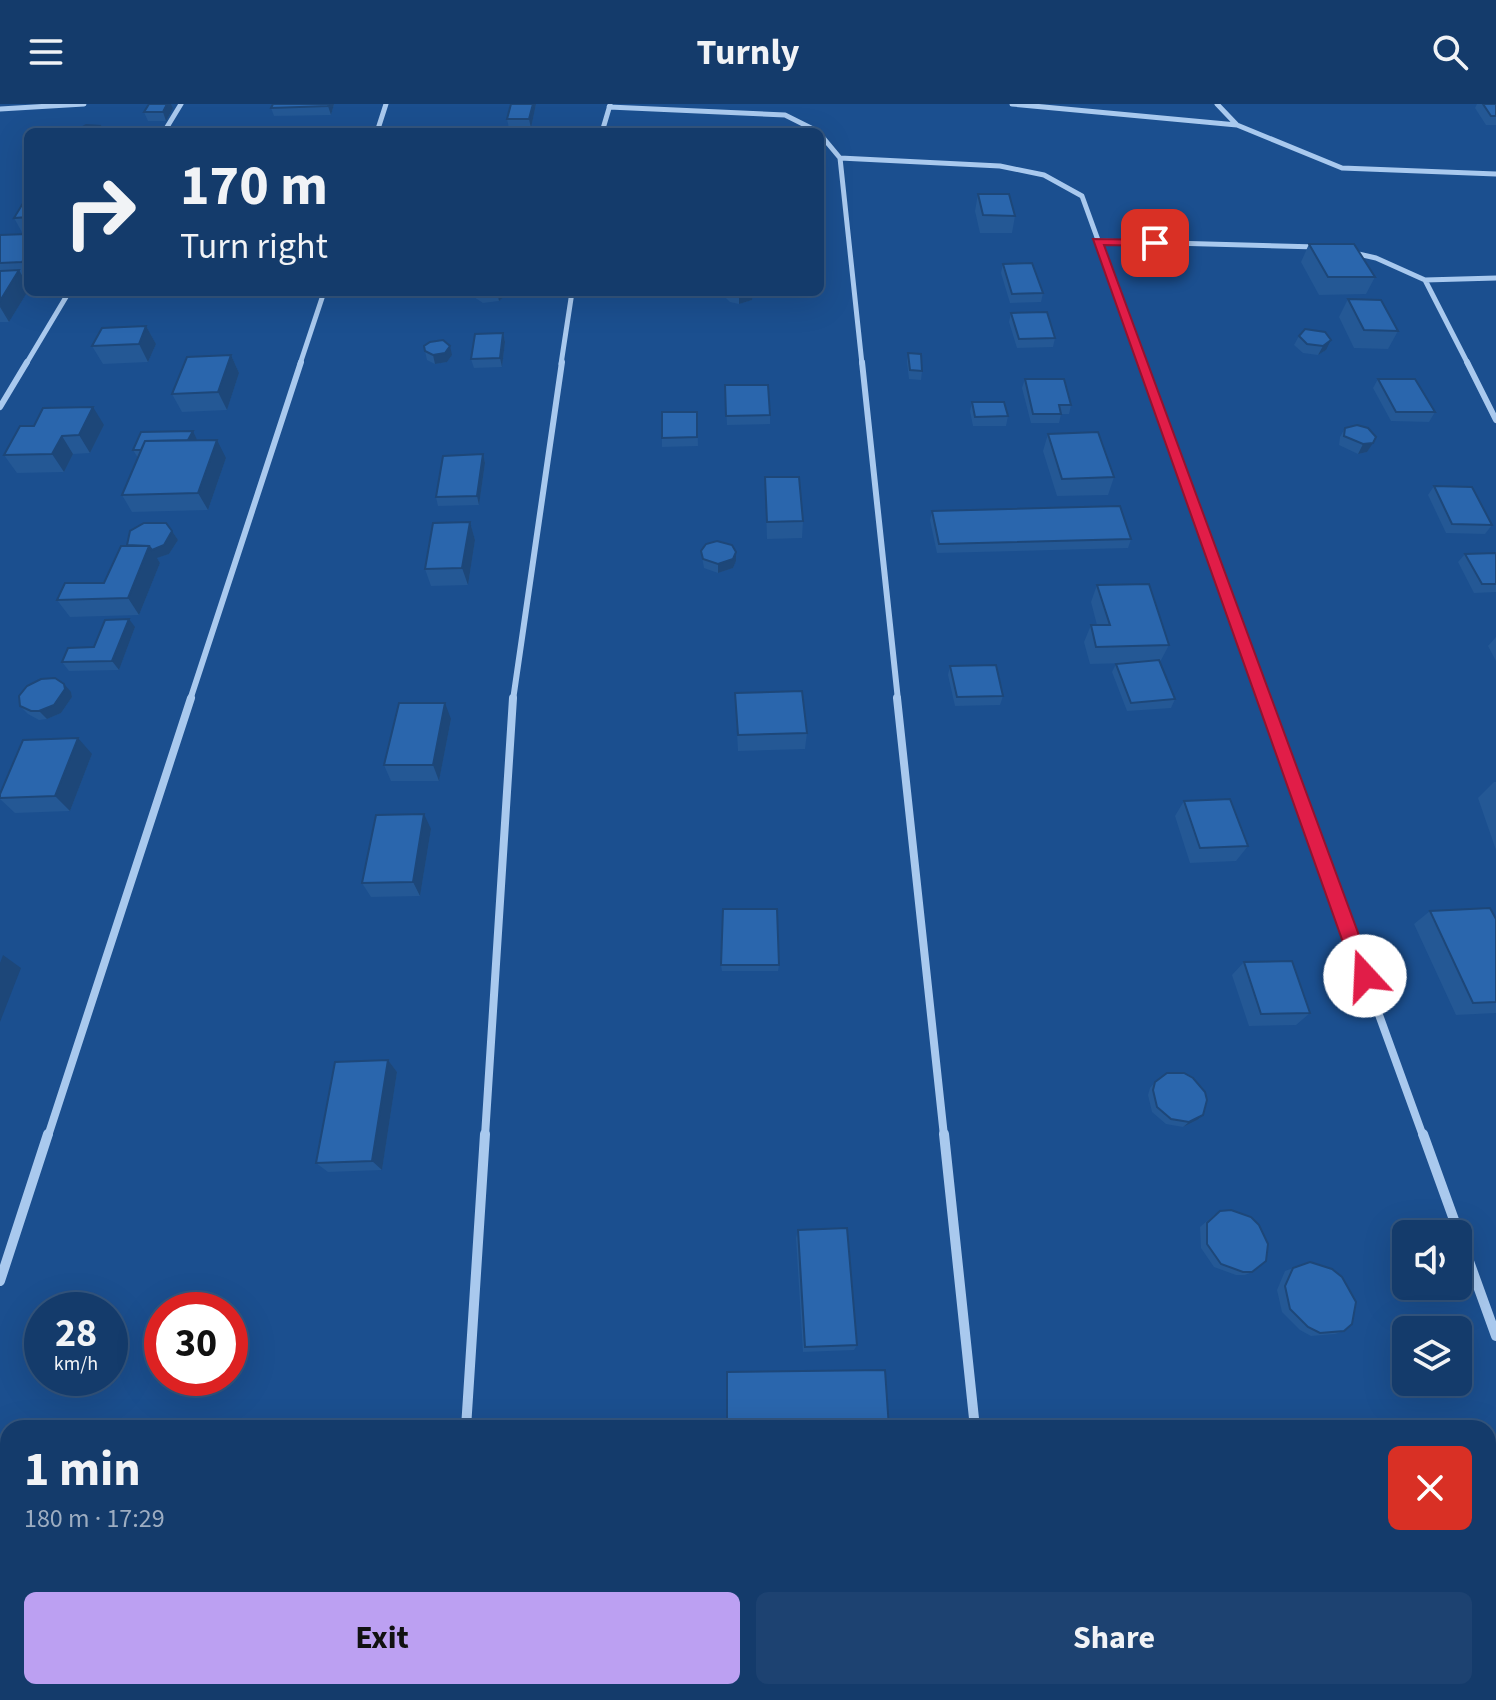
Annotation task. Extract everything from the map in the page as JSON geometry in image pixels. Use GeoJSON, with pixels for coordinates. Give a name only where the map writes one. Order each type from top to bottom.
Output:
{"type":"FeatureCollection","features":[{"type":"Feature","properties":{"kind":"street"},"geometry":{"type":"LineString","coordinates":[[0,109],[84,104]]}},
{"type":"Feature","properties":{"kind":"street"},"geometry":{"type":"LineString","coordinates":[[166,128],[181,104]]}},
{"type":"Feature","properties":{"kind":"street"},"geometry":{"type":"LineString","coordinates":[[378,128],[386,104]]}},
{"type":"Feature","properties":{"kind":"street"},"geometry":{"type":"LineString","coordinates":[[610,106],[617,104]]}},
{"type":"Feature","properties":{"kind":"street"},"geometry":{"type":"LineString","coordinates":[[1012,104],[1237,125],[1342,168],[1496,174]]}},
{"type":"Feature","properties":{"kind":"street"},"geometry":{"type":"LineString","coordinates":[[1217,104],[1237,125]]}},
{"type":"Feature","properties":{"kind":"street"},"geometry":{"type":"LineString","coordinates":[[603,128],[610,106]]}},
{"type":"Feature","properties":{"kind":"street"},"geometry":{"type":"LineString","coordinates":[[610,106],[785,115],[810,128]]}},
{"type":"Feature","properties":{"kind":"street"},"geometry":{"type":"LineString","coordinates":[[824,139],[840,158],[974,1420]]}},
{"type":"Feature","properties":{"kind":"street"},"geometry":{"type":"LineString","coordinates":[[840,158],[1000,166],[1044,175],[1082,196],[1495,1331]]}},
{"type":"Feature","properties":{"kind":"street"},"geometry":{"type":"LineString","coordinates":[[1097,241],[1329,247]]}},
{"type":"Feature","properties":{"kind":"street"},"geometry":{"type":"LineString","coordinates":[[1340,250],[1376,258],[1425,280],[1496,278]]}},
{"type":"Feature","properties":{"kind":"street"},"geometry":{"type":"LineString","coordinates":[[1425,280],[1496,420]]}},
{"type":"Feature","properties":{"kind":"street"},"geometry":{"type":"LineString","coordinates":[[0,407],[67,296]]}},
{"type":"Feature","properties":{"kind":"street"},"geometry":{"type":"LineString","coordinates":[[0,1281],[323,296]]}},
{"type":"Feature","properties":{"kind":"street"},"geometry":{"type":"LineString","coordinates":[[467,1420],[513,693],[571,296]]}},
{"type":"Feature","properties":{"kind":"building"},"geometry":{"type":"Polygon","coordinates":[[[149,104],[167,104],[163,112],[144,112],[149,104]]]}},
{"type":"Feature","properties":{"kind":"building"},"geometry":{"type":"Polygon","coordinates":[[[273,104],[329,104],[271,108],[273,104]]]}},
{"type":"Feature","properties":{"kind":"building"},"geometry":{"type":"Polygon","coordinates":[[[511,104],[533,104],[529,119],[507,119],[511,104]]]}},
{"type":"Feature","properties":{"kind":"building"},"geometry":{"type":"Polygon","coordinates":[[[1483,104],[1496,104],[1496,116],[1491,116],[1483,104]]]}},
{"type":"Feature","properties":{"kind":"building"},"geometry":{"type":"Polygon","coordinates":[[[86,125],[100,126],[100,128],[81,128],[86,125]]]}},
{"type":"Feature","properties":{"kind":"building"},"geometry":{"type":"Polygon","coordinates":[[[978,194],[1009,194],[1015,216],[983,215],[978,194]]]}},
{"type":"Feature","properties":{"kind":"building"},"geometry":{"type":"Polygon","coordinates":[[[24,202],[24,217],[14,218],[24,202]]]}},
{"type":"Feature","properties":{"kind":"building"},"geometry":{"type":"Polygon","coordinates":[[[24,234],[22,262],[0,263],[0,235],[24,234]]]}},
{"type":"Feature","properties":{"kind":"building"},"geometry":{"type":"Polygon","coordinates":[[[1309,244],[1354,244],[1375,277],[1328,277],[1309,244]]]}},
{"type":"Feature","properties":{"kind":"building"},"geometry":{"type":"Polygon","coordinates":[[[1032,263],[1043,293],[1012,294],[1003,264],[1032,263]]]}},
{"type":"Feature","properties":{"kind":"building"},"geometry":{"type":"Polygon","coordinates":[[[19,270],[0,301],[0,271],[19,270]]]}},
{"type":"Feature","properties":{"kind":"building"},"geometry":{"type":"Polygon","coordinates":[[[1348,299],[1381,300],[1398,331],[1364,330],[1348,299]]]}},
{"type":"Feature","properties":{"kind":"building"},"geometry":{"type":"Polygon","coordinates":[[[1047,312],[1055,338],[1019,339],[1011,313],[1047,312]]]}},
{"type":"Feature","properties":{"kind":"building"},"geometry":{"type":"Polygon","coordinates":[[[146,326],[139,344],[92,346],[102,328],[146,326]]]}},
{"type":"Feature","properties":{"kind":"building"},"geometry":{"type":"Polygon","coordinates":[[[1305,329],[1325,332],[1331,340],[1323,346],[1307,344],[1299,336],[1305,329]]]}},
{"type":"Feature","properties":{"kind":"building"},"geometry":{"type":"Polygon","coordinates":[[[503,333],[500,358],[471,359],[475,334],[503,333]]]}},
{"type":"Feature","properties":{"kind":"building"},"geometry":{"type":"Polygon","coordinates":[[[443,340],[450,346],[445,353],[433,355],[425,351],[424,346],[430,342],[443,340]]]}},
{"type":"Feature","properties":{"kind":"building"},"geometry":{"type":"Polygon","coordinates":[[[908,353],[921,354],[922,371],[910,370],[908,353]]]}},
{"type":"Feature","properties":{"kind":"building"},"geometry":{"type":"Polygon","coordinates":[[[231,355],[218,392],[172,394],[187,357],[231,355]]]}},
{"type":"Feature","properties":{"kind":"building"},"geometry":{"type":"Polygon","coordinates":[[[1025,379],[1064,379],[1071,405],[1059,405],[1061,414],[1033,414],[1025,379]]]}},
{"type":"Feature","properties":{"kind":"building"},"geometry":{"type":"Polygon","coordinates":[[[1378,379],[1415,379],[1435,412],[1396,412],[1378,379]]]}},
{"type":"Feature","properties":{"kind":"building"},"geometry":{"type":"Polygon","coordinates":[[[725,385],[768,385],[770,415],[726,416],[725,385]]]}},
{"type":"Feature","properties":{"kind":"building"},"geometry":{"type":"Polygon","coordinates":[[[972,402],[1004,402],[1008,416],[975,417],[972,402]]]}},
{"type":"Feature","properties":{"kind":"building"},"geometry":{"type":"Polygon","coordinates":[[[93,407],[79,435],[62,436],[52,454],[4,455],[20,426],[34,426],[43,408],[93,407]]]}},
{"type":"Feature","properties":{"kind":"building"},"geometry":{"type":"Polygon","coordinates":[[[662,412],[697,412],[697,437],[662,438],[662,412]]]}},
{"type":"Feature","properties":{"kind":"building"},"geometry":{"type":"Polygon","coordinates":[[[1357,425],[1368,428],[1376,437],[1373,443],[1363,444],[1344,436],[1345,428],[1357,425]]]}},
{"type":"Feature","properties":{"kind":"building"},"geometry":{"type":"Polygon","coordinates":[[[193,431],[188,440],[145,441],[141,450],[133,450],[141,432],[193,431]]]}},
{"type":"Feature","properties":{"kind":"building"},"geometry":{"type":"Polygon","coordinates":[[[1098,432],[1114,477],[1062,479],[1048,434],[1098,432]]]}},
{"type":"Feature","properties":{"kind":"building"},"geometry":{"type":"Polygon","coordinates":[[[217,440],[198,493],[122,495],[145,441],[217,440]]]}},
{"type":"Feature","properties":{"kind":"building"},"geometry":{"type":"Polygon","coordinates":[[[483,454],[477,496],[436,497],[443,456],[483,454]]]}},
{"type":"Feature","properties":{"kind":"building"},"geometry":{"type":"Polygon","coordinates":[[[765,477],[799,477],[803,521],[767,522],[765,477]]]}},
{"type":"Feature","properties":{"kind":"building"},"geometry":{"type":"Polygon","coordinates":[[[1434,486],[1472,487],[1492,525],[1452,524],[1434,486]]]}},
{"type":"Feature","properties":{"kind":"building"},"geometry":{"type":"Polygon","coordinates":[[[1120,506],[1131,539],[939,544],[932,511],[1120,506]]]}},
{"type":"Feature","properties":{"kind":"building"},"geometry":{"type":"Polygon","coordinates":[[[470,522],[462,568],[425,569],[433,523],[470,522]]]}},
{"type":"Feature","properties":{"kind":"building"},"geometry":{"type":"Polygon","coordinates":[[[144,523],[166,523],[172,531],[164,545],[152,550],[149,546],[127,545],[130,531],[144,523]]]}},
{"type":"Feature","properties":{"kind":"building"},"geometry":{"type":"Polygon","coordinates":[[[717,541],[732,545],[736,552],[733,559],[718,564],[703,559],[701,551],[706,544],[717,541]]]}},
{"type":"Feature","properties":{"kind":"building"},"geometry":{"type":"Polygon","coordinates":[[[121,546],[149,546],[128,598],[57,600],[65,583],[104,583],[121,546]]]}},
{"type":"Feature","properties":{"kind":"building"},"geometry":{"type":"Polygon","coordinates":[[[1496,553],[1496,584],[1482,584],[1465,554],[1496,553]]]}},
{"type":"Feature","properties":{"kind":"building"},"geometry":{"type":"Polygon","coordinates":[[[1149,584],[1169,645],[1096,647],[1091,625],[1110,625],[1097,585],[1149,584]]]}},
{"type":"Feature","properties":{"kind":"building"},"geometry":{"type":"Polygon","coordinates":[[[129,619],[112,661],[62,662],[68,648],[94,647],[105,620],[129,619]]]}},
{"type":"Feature","properties":{"kind":"building"},"geometry":{"type":"Polygon","coordinates":[[[1159,660],[1175,699],[1131,703],[1116,664],[1159,660]]]}},
{"type":"Feature","properties":{"kind":"building"},"geometry":{"type":"Polygon","coordinates":[[[996,665],[1003,696],[957,697],[950,666],[996,665]]]}},
{"type":"Feature","properties":{"kind":"building"},"geometry":{"type":"Polygon","coordinates":[[[55,678],[64,684],[65,689],[54,705],[39,711],[20,706],[19,696],[27,686],[41,679],[55,678]]]}},
{"type":"Feature","properties":{"kind":"building"},"geometry":{"type":"Polygon","coordinates":[[[802,691],[807,733],[738,735],[735,693],[802,691]]]}},
{"type":"Feature","properties":{"kind":"building"},"geometry":{"type":"Polygon","coordinates":[[[399,703],[445,703],[433,765],[384,765],[399,703]]]}},
{"type":"Feature","properties":{"kind":"building"},"geometry":{"type":"Polygon","coordinates":[[[78,738],[55,796],[0,798],[23,740],[78,738]]]}},
{"type":"Feature","properties":{"kind":"building"},"geometry":{"type":"Polygon","coordinates":[[[1230,799],[1248,846],[1200,848],[1184,801],[1230,799]]]}},
{"type":"Feature","properties":{"kind":"building"},"geometry":{"type":"Polygon","coordinates":[[[424,814],[413,882],[362,883],[376,815],[424,814]]]}},
{"type":"Feature","properties":{"kind":"building"},"geometry":{"type":"Polygon","coordinates":[[[1490,908],[1496,919],[1496,1002],[1473,1003],[1430,911],[1490,908]]]}},
{"type":"Feature","properties":{"kind":"building"},"geometry":{"type":"Polygon","coordinates":[[[723,909],[777,909],[779,965],[721,965],[723,909]]]}},
{"type":"Feature","properties":{"kind":"building"},"geometry":{"type":"Polygon","coordinates":[[[1292,961],[1310,1013],[1261,1014],[1244,962],[1292,961]]]}},
{"type":"Feature","properties":{"kind":"building"},"geometry":{"type":"Polygon","coordinates":[[[388,1060],[372,1161],[316,1163],[335,1062],[388,1060]]]}},
{"type":"Feature","properties":{"kind":"building"},"geometry":{"type":"Polygon","coordinates":[[[1167,1073],[1184,1073],[1205,1092],[1207,1100],[1203,1115],[1189,1122],[1171,1119],[1157,1107],[1153,1090],[1155,1082],[1167,1073]]]}},
{"type":"Feature","properties":{"kind":"building"},"geometry":{"type":"Polygon","coordinates":[[[1231,1210],[1251,1217],[1259,1225],[1268,1244],[1266,1261],[1252,1272],[1221,1264],[1207,1244],[1207,1223],[1220,1211],[1231,1210]]]}},
{"type":"Feature","properties":{"kind":"building"},"geometry":{"type":"Polygon","coordinates":[[[847,1228],[857,1345],[805,1347],[798,1230],[847,1228]]]}},
{"type":"Feature","properties":{"kind":"building"},"geometry":{"type":"Polygon","coordinates":[[[1310,1262],[1332,1269],[1342,1277],[1356,1302],[1352,1324],[1344,1331],[1320,1333],[1308,1327],[1290,1309],[1285,1286],[1293,1268],[1310,1262]]]}},
{"type":"Feature","properties":{"kind":"building"},"geometry":{"type":"Polygon","coordinates":[[[885,1370],[888,1420],[727,1420],[727,1372],[885,1370]]]}},
{"type":"Feature","properties":{"kind":"route"},"geometry":{"type":"LineString","coordinates":[[1155,243],[1097,241],[1365,976]]}}]}
